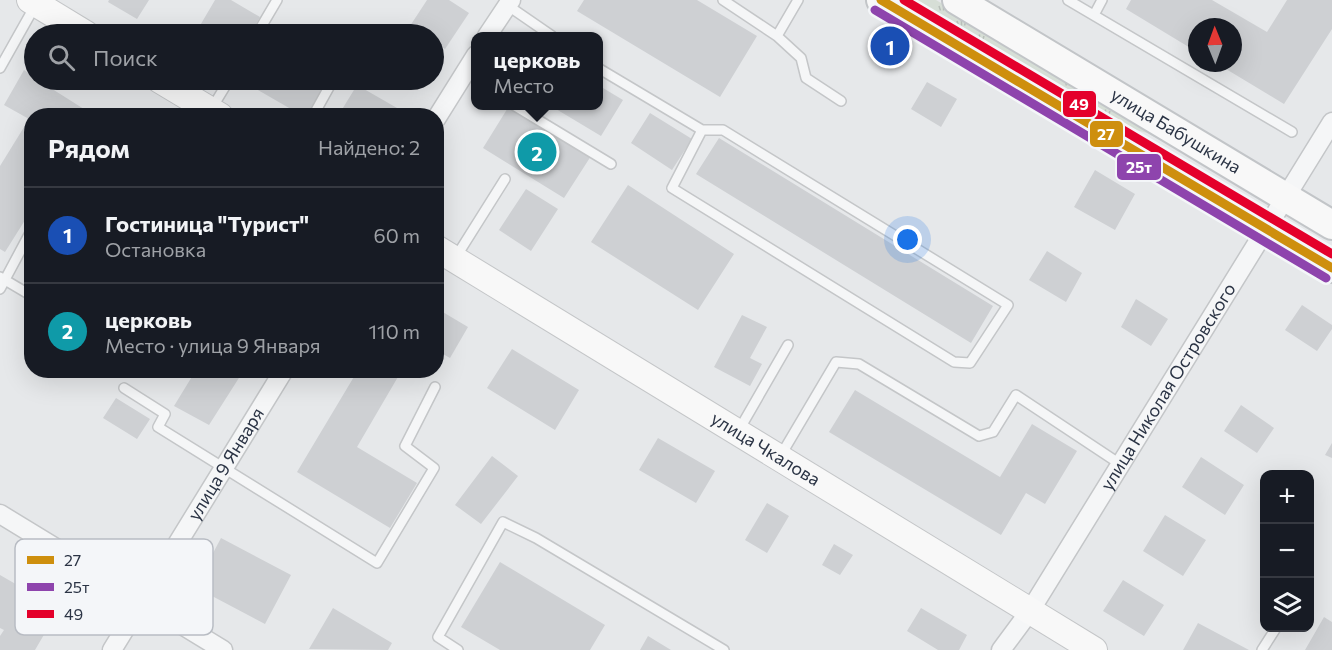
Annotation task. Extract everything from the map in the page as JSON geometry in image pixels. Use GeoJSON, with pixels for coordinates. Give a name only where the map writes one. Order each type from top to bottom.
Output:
{"type":"FeatureCollection","features":[{"type":"Feature","properties":{"kind":"main road","name":"улица Бабушкина"},"geometry":{"type":"LineString","coordinates":[[881,0],[1332,268]]}},
{"type":"Feature","properties":{"kind":"main road","name":"улица Бабушкина"},"geometry":{"type":"LineString","coordinates":[[957,0],[1332,225]]}},
{"type":"Feature","properties":{"kind":"main road"},"geometry":{"type":"LineString","coordinates":[[33,2],[69,24]]}},
{"type":"Feature","properties":{"kind":"main road"},"geometry":{"type":"LineString","coordinates":[[177,90],[207,108]]}},
{"type":"Feature","properties":{"kind":"main road","name":"улица Чкалова"},"geometry":{"type":"LineString","coordinates":[[445,254],[1094,650]]}},
{"type":"Feature","properties":{"kind":"street"},"geometry":{"type":"LineString","coordinates":[[491,32],[509,3]]}},
{"type":"Feature","properties":{"kind":"street"},"geometry":{"type":"LineString","coordinates":[[444,109],[469,78]]}},
{"type":"Feature","properties":{"kind":"street","name":"улица Николая Островского"},"geometry":{"type":"LineString","coordinates":[[1001,650],[1030,611],[1284,196],[1326,143],[1332,122]]}},
{"type":"Feature","properties":{"kind":"street","name":"улица 9 Января"},"geometry":{"type":"LineString","coordinates":[[180,539],[279,378]]}},
{"type":"Feature","properties":{"kind":"street"},"geometry":{"type":"LineString","coordinates":[[0,514],[41,539]]}},
{"type":"Feature","properties":{"kind":"street","name":"улица 9 Января"},"geometry":{"type":"LineString","coordinates":[[112,650],[121,635]]}},
{"type":"Feature","properties":{"kind":"street"},"geometry":{"type":"LineString","coordinates":[[198,635],[223,650]]}},
{"type":"Feature","properties":{"kind":"lane"},"geometry":{"type":"LineString","coordinates":[[263,24],[278,0]]}},
{"type":"Feature","properties":{"kind":"lane"},"geometry":{"type":"LineString","coordinates":[[723,0],[777,36],[801,58],[806,78],[841,101]]}},
{"type":"Feature","properties":{"kind":"lane"},"geometry":{"type":"LineString","coordinates":[[777,36],[798,0]]}},
{"type":"Feature","properties":{"kind":"lane"},"geometry":{"type":"LineString","coordinates":[[1068,0],[1292,132]]}},
{"type":"Feature","properties":{"kind":"lane"},"geometry":{"type":"LineString","coordinates":[[1094,15],[1102,0]]}},
{"type":"Feature","properties":{"kind":"lane"},"geometry":{"type":"LineString","coordinates":[[0,68],[33,2]]}},
{"type":"Feature","properties":{"kind":"lane"},"geometry":{"type":"LineString","coordinates":[[509,3],[547,32]]}},
{"type":"Feature","properties":{"kind":"lane"},"geometry":{"type":"LineString","coordinates":[[603,71],[702,130],[723,130],[1008,305],[970,363],[954,362],[672,188],[702,130]]}},
{"type":"Feature","properties":{"kind":"lane"},"geometry":{"type":"LineString","coordinates":[[217,108],[225,90]]}},
{"type":"Feature","properties":{"kind":"lane"},"geometry":{"type":"LineString","coordinates":[[317,108],[327,90]]}},
{"type":"Feature","properties":{"kind":"lane"},"geometry":{"type":"LineString","coordinates":[[523,110],[611,164]]}},
{"type":"Feature","properties":{"kind":"lane"},"geometry":{"type":"LineString","coordinates":[[445,254],[505,179]]}},
{"type":"Feature","properties":{"kind":"lane"},"geometry":{"type":"LineString","coordinates":[[24,243],[1,282],[24,292]]}},
{"type":"Feature","properties":{"kind":"lane"},"geometry":{"type":"LineString","coordinates":[[738,432],[788,345]]}},
{"type":"Feature","properties":{"kind":"lane"},"geometry":{"type":"LineString","coordinates":[[780,458],[836,362],[859,364],[979,436],[993,432],[1016,395],[1120,464]]}},
{"type":"Feature","properties":{"kind":"lane"},"geometry":{"type":"LineString","coordinates":[[124,388],[165,414],[158,427],[376,563],[434,468],[405,446],[435,387]]}},
{"type":"Feature","properties":{"kind":"lane"},"geometry":{"type":"LineString","coordinates":[[458,650],[438,637],[503,522],[536,538],[724,650]]}},
{"type":"Feature","properties":{"kind":"lane"},"geometry":{"type":"LineString","coordinates":[[1262,650],[1272,632]]}},
{"type":"Feature","properties":{"kind":"green space"},"geometry":{"type":"Polygon","coordinates":[[[907,0],[936,0],[1237,181],[1147,133],[1105,121],[907,0]]]}},
{"type":"Feature","properties":{"kind":"building"},"geometry":{"type":"Polygon","coordinates":[[[109,0],[149,0],[137,19],[108,2],[109,0]]]}},
{"type":"Feature","properties":{"kind":"building"},"geometry":{"type":"Polygon","coordinates":[[[215,0],[231,0],[260,17],[256,24],[201,24],[215,0]]]}},
{"type":"Feature","properties":{"kind":"building"},"geometry":{"type":"Polygon","coordinates":[[[427,0],[449,0],[469,13],[445,49],[444,24],[411,24],[427,0]]]}},
{"type":"Feature","properties":{"kind":"building"},"geometry":{"type":"Polygon","coordinates":[[[584,0],[697,0],[757,36],[720,97],[577,11],[584,0]]]}},
{"type":"Feature","properties":{"kind":"building"},"geometry":{"type":"Polygon","coordinates":[[[1131,0],[1212,0],[1267,32],[1287,0],[1332,0],[1332,29],[1284,104],[1231,72],[1242,72],[1242,18],[1188,18],[1188,47],[1126,9],[1131,0]]]}},
{"type":"Feature","properties":{"kind":"building"},"geometry":{"type":"Polygon","coordinates":[[[24,70],[24,90],[54,90],[82,108],[24,108],[24,116],[4,105],[24,70]]]}},
{"type":"Feature","properties":{"kind":"building"},"geometry":{"type":"Polygon","coordinates":[[[927,82],[957,99],[941,127],[911,109],[927,82]]]}},
{"type":"Feature","properties":{"kind":"building"},"geometry":{"type":"Polygon","coordinates":[[[603,88],[623,100],[601,136],[558,110],[603,110],[603,88]]]}},
{"type":"Feature","properties":{"kind":"building"},"geometry":{"type":"Polygon","coordinates":[[[258,90],[324,90],[314,108],[289,108],[258,90]]]}},
{"type":"Feature","properties":{"kind":"building"},"geometry":{"type":"Polygon","coordinates":[[[354,90],[366,90],[397,108],[343,108],[354,90]]]}},
{"type":"Feature","properties":{"kind":"building"},"geometry":{"type":"Polygon","coordinates":[[[507,110],[516,110],[591,156],[564,198],[483,148],[507,110]]]}},
{"type":"Feature","properties":{"kind":"building"},"geometry":{"type":"Polygon","coordinates":[[[650,113],[692,139],[672,170],[631,143],[650,113]]]}},
{"type":"Feature","properties":{"kind":"building"},"geometry":{"type":"Polygon","coordinates":[[[24,127],[24,222],[5,252],[0,249],[0,166],[24,127]]]}},
{"type":"Feature","properties":{"kind":"building"},"geometry":{"type":"Polygon","coordinates":[[[719,138],[993,306],[971,343],[696,174],[719,138]]]}},
{"type":"Feature","properties":{"kind":"building"},"geometry":{"type":"Polygon","coordinates":[[[1095,170],[1135,194],[1115,230],[1074,207],[1095,170]]]}},
{"type":"Feature","properties":{"kind":"building"},"geometry":{"type":"Polygon","coordinates":[[[628,185],[734,254],[698,310],[591,242],[628,185]]]}},
{"type":"Feature","properties":{"kind":"building"},"geometry":{"type":"Polygon","coordinates":[[[526,189],[558,209],[531,251],[499,230],[526,189]]]}},
{"type":"Feature","properties":{"kind":"building"},"geometry":{"type":"Polygon","coordinates":[[[1047,251],[1082,273],[1066,302],[1029,280],[1047,251]]]}},
{"type":"Feature","properties":{"kind":"building"},"geometry":{"type":"Polygon","coordinates":[[[1136,299],[1168,319],[1151,346],[1121,327],[1136,299]]]}},
{"type":"Feature","properties":{"kind":"building"},"geometry":{"type":"Polygon","coordinates":[[[1302,305],[1332,325],[1332,329],[1317,351],[1285,330],[1302,305]]]}},
{"type":"Feature","properties":{"kind":"building"},"geometry":{"type":"Polygon","coordinates":[[[444,313],[468,327],[450,358],[444,355],[444,313]]]}},
{"type":"Feature","properties":{"kind":"building"},"geometry":{"type":"Polygon","coordinates":[[[742,315],[767,327],[750,358],[762,364],[750,386],[714,367],[742,315]]]}},
{"type":"Feature","properties":{"kind":"building"},"geometry":{"type":"Polygon","coordinates":[[[512,349],[579,390],[555,430],[487,388],[512,349]]]}},
{"type":"Feature","properties":{"kind":"building"},"geometry":{"type":"Polygon","coordinates":[[[191,378],[239,378],[209,425],[174,406],[191,378]]]}},
{"type":"Feature","properties":{"kind":"building"},"geometry":{"type":"Polygon","coordinates":[[[353,378],[397,378],[357,447],[417,483],[390,528],[297,472],[353,378]]]}},
{"type":"Feature","properties":{"kind":"building"},"geometry":{"type":"Polygon","coordinates":[[[855,390],[1000,477],[1032,424],[1077,451],[1045,504],[1026,493],[1001,535],[829,432],[855,390]]]}},
{"type":"Feature","properties":{"kind":"building"},"geometry":{"type":"Polygon","coordinates":[[[116,398],[150,419],[137,439],[103,418],[116,398]]]}},
{"type":"Feature","properties":{"kind":"building"},"geometry":{"type":"Polygon","coordinates":[[[1241,405],[1274,428],[1257,453],[1224,431],[1241,405]]]}},
{"type":"Feature","properties":{"kind":"building"},"geometry":{"type":"Polygon","coordinates":[[[658,438],[715,471],[696,503],[639,470],[658,438]]]}},
{"type":"Feature","properties":{"kind":"building"},"geometry":{"type":"Polygon","coordinates":[[[1332,443],[1332,458],[1325,455],[1332,443]]]}},
{"type":"Feature","properties":{"kind":"building"},"geometry":{"type":"Polygon","coordinates":[[[492,456],[518,476],[481,524],[455,505],[492,456]]]}},
{"type":"Feature","properties":{"kind":"building"},"geometry":{"type":"Polygon","coordinates":[[[1201,457],[1244,485],[1225,515],[1182,487],[1201,457]]]}},
{"type":"Feature","properties":{"kind":"building"},"geometry":{"type":"Polygon","coordinates":[[[767,503],[789,516],[767,553],[745,540],[767,503]]]}},
{"type":"Feature","properties":{"kind":"building"},"geometry":{"type":"Polygon","coordinates":[[[1165,515],[1206,540],[1183,576],[1143,551],[1165,515]]]}},
{"type":"Feature","properties":{"kind":"building"},"geometry":{"type":"Polygon","coordinates":[[[221,538],[291,575],[265,624],[213,597],[213,553],[221,538]]]}},
{"type":"Feature","properties":{"kind":"building"},"geometry":{"type":"Polygon","coordinates":[[[834,544],[853,555],[840,575],[822,565],[834,544]]]}},
{"type":"Feature","properties":{"kind":"building"},"geometry":{"type":"Polygon","coordinates":[[[500,562],[605,625],[590,650],[500,650],[461,627],[500,562]]]}},
{"type":"Feature","properties":{"kind":"building"},"geometry":{"type":"Polygon","coordinates":[[[0,575],[15,584],[15,635],[44,635],[35,650],[0,650],[0,636],[4,630],[0,628],[0,575]]]}},
{"type":"Feature","properties":{"kind":"building"},"geometry":{"type":"Polygon","coordinates":[[[1123,580],[1164,605],[1144,636],[1103,611],[1123,580]]]}},
{"type":"Feature","properties":{"kind":"building"},"geometry":{"type":"Polygon","coordinates":[[[333,608],[392,643],[388,650],[309,649],[333,608]]]}},
{"type":"Feature","properties":{"kind":"building"},"geometry":{"type":"Polygon","coordinates":[[[921,608],[967,635],[959,650],[938,650],[907,631],[921,608]]]}},
{"type":"Feature","properties":{"kind":"building"},"geometry":{"type":"Polygon","coordinates":[[[1324,617],[1332,622],[1332,650],[1305,650],[1324,617]]]}},
{"type":"Feature","properties":{"kind":"building"},"geometry":{"type":"Polygon","coordinates":[[[1198,623],[1249,650],[1183,650],[1198,623]]]}},
{"type":"Feature","properties":{"kind":"building"},"geometry":{"type":"Polygon","coordinates":[[[648,636],[671,650],[640,650],[648,636]]]}},
{"type":"Feature","properties":{"kind":"transit line","name":"27"},"geometry":{"type":"LineString","coordinates":[[881,0],[1332,268]]}},
{"type":"Feature","properties":{"kind":"transit line","name":"49"},"geometry":{"type":"LineString","coordinates":[[904,0],[1332,254]]}},
{"type":"Feature","properties":{"kind":"transit line","name":"25т"},"geometry":{"type":"LineString","coordinates":[[875,10],[1326,278]]}},
{"type":"Feature","properties":{"kind":"place","name":"Гостиница \"Турист\""},"geometry":{"type":"Point","coordinates":[890,46]}},
{"type":"Feature","properties":{"kind":"place","name":"церковь"},"geometry":{"type":"Point","coordinates":[537,152]}}]}
